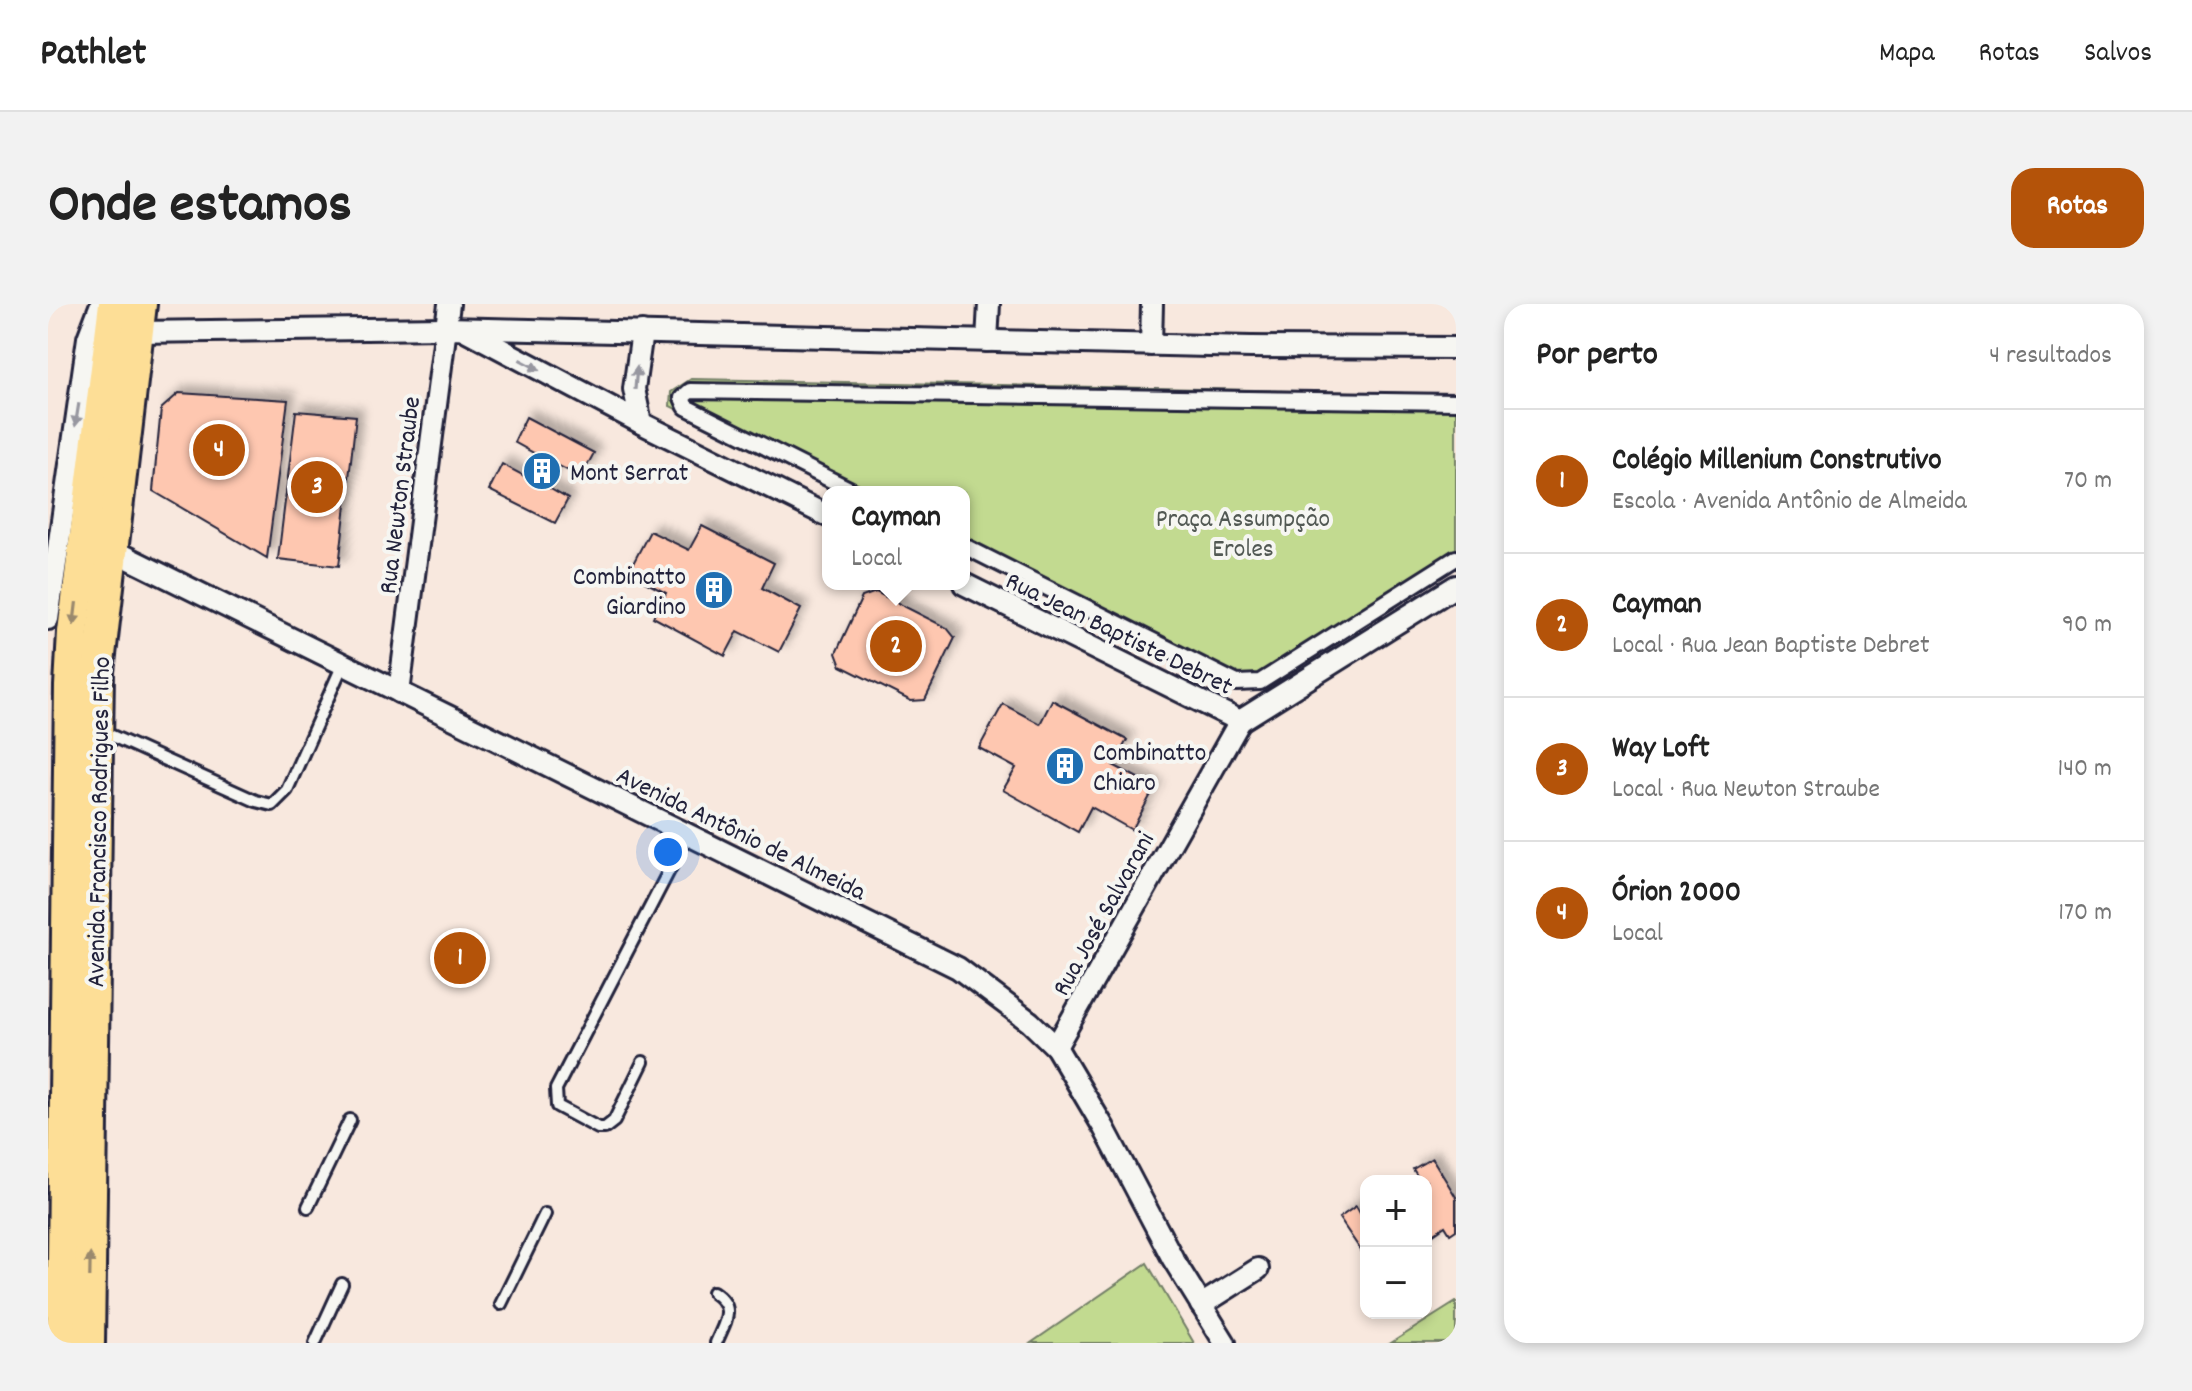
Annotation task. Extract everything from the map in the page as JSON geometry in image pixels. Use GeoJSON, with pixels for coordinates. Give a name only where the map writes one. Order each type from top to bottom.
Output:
{"type":"FeatureCollection","features":[{"type":"Feature","properties":{"kind":"main road","name":"Avenida Francisco Rodrigues Filho"},"geometry":{"type":"LineString","coordinates":[[62,1343],[70,686],[73,632],[114,304]]}},
{"type":"Feature","properties":{"kind":"main road","name":"Avenida Francisco Rodrigues Filho"},"geometry":{"type":"LineString","coordinates":[[89,1343],[98,672],[140,318]]}},
{"type":"Feature","properties":{"kind":"street"},"geometry":{"type":"LineString","coordinates":[[48,619],[88,338],[101,304]]}},
{"type":"Feature","properties":{"kind":"street","name":"Rua Newton Straube"},"geometry":{"type":"LineString","coordinates":[[399,692],[454,328],[449,304]]}},
{"type":"Feature","properties":{"kind":"street"},"geometry":{"type":"LineString","coordinates":[[987,341],[989,304]]}},
{"type":"Feature","properties":{"kind":"street"},"geometry":{"type":"LineString","coordinates":[[1151,345],[1152,304]]}},
{"type":"Feature","properties":{"kind":"street"},"geometry":{"type":"LineString","coordinates":[[140,318],[1151,345],[1456,348]]}},
{"type":"Feature","properties":{"kind":"street"},"geometry":{"type":"LineString","coordinates":[[454,328],[822,513]]}},
{"type":"Feature","properties":{"kind":"street"},"geometry":{"type":"LineString","coordinates":[[641,423],[634,389],[642,332]]}},
{"type":"Feature","properties":{"kind":"street"},"geometry":{"type":"LineString","coordinates":[[843,486],[686,407],[682,398],[690,391],[1456,402]]}},
{"type":"Feature","properties":{"kind":"street","name":"Avenida Antônio de Almeida"},"geometry":{"type":"LineString","coordinates":[[85,536],[958,968],[1030,1022],[1056,1047],[1225,1343]]}},
{"type":"Feature","properties":{"kind":"street"},"geometry":{"type":"LineString","coordinates":[[970,549],[1237,683],[1260,682],[1456,558]]}},
{"type":"Feature","properties":{"kind":"street","name":"Rua Jean Baptiste Debret"},"geometry":{"type":"LineString","coordinates":[[970,587],[1240,721],[1456,586]]}},
{"type":"Feature","properties":{"kind":"street","name":"Rua José Salvarani"},"geometry":{"type":"LineString","coordinates":[[1056,1047],[1240,721]]}},
{"type":"Feature","properties":{"kind":"street"},"geometry":{"type":"LineString","coordinates":[[1201,1305],[1258,1269]]}},
{"type":"Feature","properties":{"kind":"lane"},"geometry":{"type":"LineString","coordinates":[[97,729],[256,801],[272,805],[287,790],[343,664]]}},
{"type":"Feature","properties":{"kind":"lane"},"geometry":{"type":"LineString","coordinates":[[643,1062],[614,1121],[605,1128],[598,1128],[557,1106],[556,1089],[688,834]]}},
{"type":"Feature","properties":{"kind":"lane"},"geometry":{"type":"LineString","coordinates":[[308,1207],[350,1120]]}},
{"type":"Feature","properties":{"kind":"lane"},"geometry":{"type":"LineString","coordinates":[[501,1304],[545,1214]]}},
{"type":"Feature","properties":{"kind":"lane"},"geometry":{"type":"LineString","coordinates":[[315,1343],[342,1284]]}},
{"type":"Feature","properties":{"kind":"lane"},"geometry":{"type":"LineString","coordinates":[[713,1292],[726,1301],[728,1308],[716,1343]]}},
{"type":"Feature","properties":{"kind":"green space","name":"Praça Assumpção Eroles"},"geometry":{"type":"Polygon","coordinates":[[[691,379],[1456,394],[1456,567],[1261,690],[1239,690],[970,555],[970,486],[831,486],[670,406],[671,392],[691,379]]]}},
{"type":"Feature","properties":{"kind":"green space"},"geometry":{"type":"Polygon","coordinates":[[[1147,1263],[1194,1343],[1031,1343],[1147,1263]]]}},
{"type":"Feature","properties":{"kind":"green space"},"geometry":{"type":"Polygon","coordinates":[[[1456,1302],[1456,1343],[1391,1343],[1432,1319],[1456,1302]]]}},
{"type":"Feature","properties":{"kind":"building"},"geometry":{"type":"Polygon","coordinates":[[[179,393],[288,400],[267,558],[153,491],[161,409],[179,393]]]}},
{"type":"Feature","properties":{"kind":"building"},"geometry":{"type":"Polygon","coordinates":[[[296,411],[356,416],[339,566],[278,559],[296,411]]]}},
{"type":"Feature","properties":{"kind":"building","name":"Mont Serrat"},"geometry":{"type":"Polygon","coordinates":[[[526,417],[594,453],[581,477],[559,466],[547,487],[568,499],[555,523],[489,490],[502,464],[526,477],[537,455],[514,442],[526,417]]]}},
{"type":"Feature","properties":{"kind":"building","name":"Combinatto Giardino"},"geometry":{"type":"Polygon","coordinates":[[[702,526],[774,563],[762,588],[801,609],[779,652],[738,631],[725,656],[653,617],[666,593],[628,573],[650,531],[689,550],[702,526]]]}},
{"type":"Feature","properties":{"kind":"building"},"geometry":{"type":"Polygon","coordinates":[[[876,592],[947,628],[955,638],[925,700],[911,701],[841,666],[836,653],[862,597],[876,592]]]}},
{"type":"Feature","properties":{"kind":"building","name":"Combinatto Chiaro"},"geometry":{"type":"Polygon","coordinates":[[[1052,700],[1127,740],[1113,765],[1155,787],[1132,830],[1091,807],[1078,832],[1003,790],[1016,768],[979,748],[1003,704],[1040,724],[1052,700]]]}},
{"type":"Feature","properties":{"kind":"building"},"geometry":{"type":"Polygon","coordinates":[[[1432,1158],[1456,1197],[1456,1230],[1450,1234],[1445,1226],[1432,1235],[1432,1175],[1417,1175],[1413,1169],[1432,1158]]]}},
{"type":"Feature","properties":{"kind":"building"},"geometry":{"type":"Polygon","coordinates":[[[1356,1206],[1360,1213],[1360,1249],[1339,1218],[1356,1206]]]}},
{"type":"Feature","properties":{"kind":"place","name":"Órion 2000"},"geometry":{"type":"Point","coordinates":[219,450]}},
{"type":"Feature","properties":{"kind":"place","name":"Mont Serrat"},"geometry":{"type":"Point","coordinates":[542,471]}},
{"type":"Feature","properties":{"kind":"place","name":"Way Loft"},"geometry":{"type":"Point","coordinates":[317,487]}},
{"type":"Feature","properties":{"kind":"place","name":"Combinatto Giardino"},"geometry":{"type":"Point","coordinates":[714,590]}},
{"type":"Feature","properties":{"kind":"place","name":"Cayman"},"geometry":{"type":"Point","coordinates":[896,646]}},
{"type":"Feature","properties":{"kind":"place","name":"Combinatto Chiaro"},"geometry":{"type":"Point","coordinates":[1065,766]}},
{"type":"Feature","properties":{"kind":"place","name":"Colégio Millenium Construtivo"},"geometry":{"type":"Point","coordinates":[460,958]}}]}
